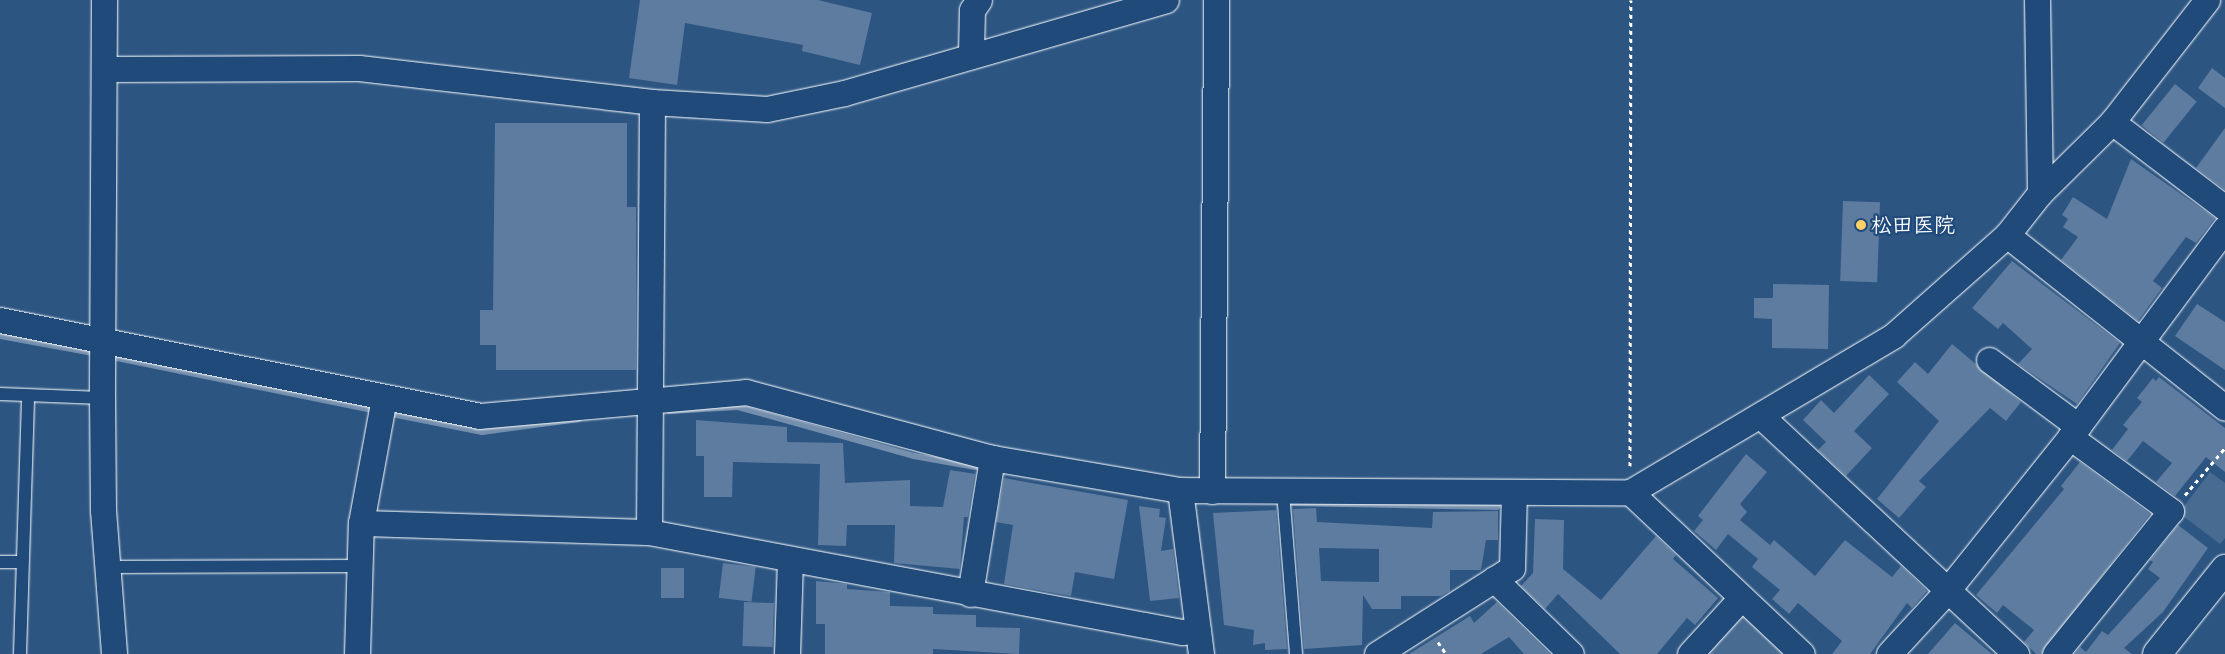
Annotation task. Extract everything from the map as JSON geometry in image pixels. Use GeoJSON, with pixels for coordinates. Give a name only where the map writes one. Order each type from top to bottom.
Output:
{"type":"FeatureCollection","features":[{"type":"Feature","properties":{"kind":"street"},"geometry":{"type":"LineString","coordinates":[[104,0],[102,398],[107,567],[114,654]]}},
{"type":"Feature","properties":{"kind":"street"},"geometry":{"type":"LineString","coordinates":[[971,53],[972,10],[978,0]]}},
{"type":"Feature","properties":{"kind":"street"},"geometry":{"type":"LineString","coordinates":[[104,69],[359,68],[652,102],[767,109],[844,93],[971,53],[1166,0]]}},
{"type":"Feature","properties":{"kind":"street"},"geometry":{"type":"LineString","coordinates":[[1212,491],[1216,0]]}},
{"type":"Feature","properties":{"kind":"street"},"geometry":{"type":"LineString","coordinates":[[2037,0],[2040,193]]}},
{"type":"Feature","properties":{"kind":"street"},"geometry":{"type":"LineString","coordinates":[[0,320],[479,416],[746,392],[992,458],[1180,490],[1282,492],[1630,492],[1762,416],[1894,335],[2008,235],[2040,193],[2112,122],[2207,0]]}},
{"type":"Feature","properties":{"kind":"street"},"geometry":{"type":"LineString","coordinates":[[649,532],[652,102]]}},
{"type":"Feature","properties":{"kind":"street"},"geometry":{"type":"LineString","coordinates":[[2112,122],[2225,208]]}},
{"type":"Feature","properties":{"kind":"street"},"geometry":{"type":"LineString","coordinates":[[1889,654],[1946,592],[2074,431],[2225,228]]}},
{"type":"Feature","properties":{"kind":"street"},"geometry":{"type":"LineString","coordinates":[[2008,235],[2225,408]]}},
{"type":"Feature","properties":{"kind":"street"},"geometry":{"type":"LineString","coordinates":[[1988,360],[2171,511],[2056,654]]}},
{"type":"Feature","properties":{"kind":"street"},"geometry":{"type":"LineString","coordinates":[[357,654],[358,566],[361,523],[384,398]]}},
{"type":"Feature","properties":{"kind":"street"},"geometry":{"type":"LineString","coordinates":[[1762,416],[1946,592],[2016,654]]}},
{"type":"Feature","properties":{"kind":"street"},"geometry":{"type":"LineString","coordinates":[[970,594],[992,458]]}},
{"type":"Feature","properties":{"kind":"street"},"geometry":{"type":"LineString","coordinates":[[1180,490],[1199,642]]}},
{"type":"Feature","properties":{"kind":"street"},"geometry":{"type":"LineString","coordinates":[[1380,653],[1512,568],[1514,492]]}},
{"type":"Feature","properties":{"kind":"street"},"geometry":{"type":"LineString","coordinates":[[1630,492],[1802,654]]}},
{"type":"Feature","properties":{"kind":"street"},"geometry":{"type":"LineString","coordinates":[[361,523],[649,532],[970,594],[1182,632],[1199,642]]}},
{"type":"Feature","properties":{"kind":"street"},"geometry":{"type":"LineString","coordinates":[[787,654],[790,560]]}},
{"type":"Feature","properties":{"kind":"street"},"geometry":{"type":"LineString","coordinates":[[2157,654],[2225,569]]}},
{"type":"Feature","properties":{"kind":"street"},"geometry":{"type":"LineString","coordinates":[[1494,579],[1571,654]]}},
{"type":"Feature","properties":{"kind":"street"},"geometry":{"type":"LineString","coordinates":[[1690,654],[1741,598]]}},
{"type":"Feature","properties":{"kind":"lane"},"geometry":{"type":"LineString","coordinates":[[0,394],[102,398]]}},
{"type":"Feature","properties":{"kind":"lane"},"geometry":{"type":"LineString","coordinates":[[20,654],[28,396]]}},
{"type":"Feature","properties":{"kind":"lane"},"geometry":{"type":"LineString","coordinates":[[1282,492],[1296,654]]}},
{"type":"Feature","properties":{"kind":"lane"},"geometry":{"type":"LineString","coordinates":[[0,562],[22,562]]}},
{"type":"Feature","properties":{"kind":"lane"},"geometry":{"type":"LineString","coordinates":[[107,567],[358,566]]}},
{"type":"Feature","properties":{"kind":"path"},"geometry":{"type":"LineString","coordinates":[[1630,492],[1631,0]]}},
{"type":"Feature","properties":{"kind":"path"},"geometry":{"type":"LineString","coordinates":[[2171,511],[2225,448]]}},
{"type":"Feature","properties":{"kind":"shaded area"},"geometry":{"type":"Polygon","coordinates":[[[2210,472],[2225,483],[2225,538],[2220,544],[2179,513],[2210,472]]]}},
{"type":"Feature","properties":{"kind":"shaded area"},"geometry":{"type":"Polygon","coordinates":[[[1746,614],[1787,654],[1706,654],[1738,617],[1746,614]]]}},
{"type":"Feature","properties":{"kind":"building"},"geometry":{"type":"Polygon","coordinates":[[[640,0],[818,0],[872,13],[860,65],[802,51],[803,45],[685,23],[677,85],[629,78],[640,0]]]}},
{"type":"Feature","properties":{"kind":"building"},"geometry":{"type":"Polygon","coordinates":[[[2212,68],[2225,78],[2225,108],[2198,88],[2212,68]]]}},
{"type":"Feature","properties":{"kind":"building"},"geometry":{"type":"Polygon","coordinates":[[[2175,84],[2197,102],[2163,143],[2142,125],[2175,84]]]}},
{"type":"Feature","properties":{"kind":"building"},"geometry":{"type":"Polygon","coordinates":[[[495,123],[627,123],[627,207],[636,207],[636,370],[496,370],[496,345],[480,345],[480,310],[493,310],[495,123]]]}},
{"type":"Feature","properties":{"kind":"building"},"geometry":{"type":"Polygon","coordinates":[[[2225,128],[2225,190],[2196,168],[2225,128]]]}},
{"type":"Feature","properties":{"kind":"building"},"geometry":{"type":"Polygon","coordinates":[[[2131,159],[2215,218],[2196,243],[2186,237],[2153,281],[2162,288],[2138,321],[2061,260],[2078,237],[2063,227],[2068,219],[2062,215],[2073,197],[2107,219],[2131,159]]]}},
{"type":"Feature","properties":{"kind":"building","name":"松田医院"},"geometry":{"type":"Polygon","coordinates":[[[1843,201],[1880,202],[1877,282],[1840,281],[1843,201]]]}},
{"type":"Feature","properties":{"kind":"building"},"geometry":{"type":"Polygon","coordinates":[[[2012,261],[2120,343],[2077,404],[2018,364],[2032,349],[2003,323],[1998,329],[1972,308],[2012,261]]]}},
{"type":"Feature","properties":{"kind":"building"},"geometry":{"type":"Polygon","coordinates":[[[1773,284],[1829,285],[1828,349],[1772,348],[1772,319],[1754,318],[1754,298],[1773,298],[1773,284]]]}},
{"type":"Feature","properties":{"kind":"building"},"geometry":{"type":"Polygon","coordinates":[[[2197,304],[2225,322],[2225,370],[2175,336],[2197,304]]]}},
{"type":"Feature","properties":{"kind":"building"},"geometry":{"type":"Polygon","coordinates":[[[1952,344],[2021,402],[2006,421],[1990,408],[1919,481],[1926,487],[1899,518],[1877,499],[1939,421],[1897,382],[1915,362],[1928,374],[1952,344]]]}},
{"type":"Feature","properties":{"kind":"building"},"geometry":{"type":"Polygon","coordinates":[[[1869,375],[1889,394],[1854,431],[1872,448],[1846,476],[1818,450],[1826,442],[1803,420],[1821,400],[1834,413],[1869,375]]]}},
{"type":"Feature","properties":{"kind":"building"},"geometry":{"type":"Polygon","coordinates":[[[2159,377],[2225,428],[2225,472],[2206,457],[2175,496],[2156,482],[2172,463],[2143,441],[2127,461],[2112,450],[2128,429],[2123,425],[2142,402],[2137,398],[2153,378],[2156,381],[2159,377]]]}},
{"type":"Feature","properties":{"kind":"building"},"geometry":{"type":"Polygon","coordinates":[[[696,420],[787,427],[787,442],[843,443],[845,483],[910,480],[910,506],[943,507],[950,470],[975,474],[968,517],[964,517],[960,569],[894,563],[895,525],[847,525],[846,546],[818,545],[820,464],[733,462],[732,497],[704,497],[704,456],[696,456],[696,420]]]}},
{"type":"Feature","properties":{"kind":"building"},"geometry":{"type":"Polygon","coordinates":[[[1746,454],[1767,472],[1740,504],[1747,512],[1740,520],[1770,545],[1774,540],[1815,576],[1845,540],[1892,577],[1901,566],[1927,591],[1912,608],[1907,603],[1870,654],[1832,654],[1842,641],[1798,603],[1789,614],[1772,599],[1780,590],[1752,567],[1758,559],[1728,534],[1716,550],[1694,531],[1703,520],[1698,516],[1746,454]]]}},
{"type":"Feature","properties":{"kind":"building"},"geometry":{"type":"Polygon","coordinates":[[[2080,462],[2150,514],[2041,654],[2036,654],[2024,642],[2034,630],[2003,605],[1997,613],[1976,595],[2064,489],[2061,486],[2080,462]]]}},
{"type":"Feature","properties":{"kind":"building"},"geometry":{"type":"Polygon","coordinates":[[[1004,478],[1128,500],[1114,579],[1075,572],[1071,596],[1004,584],[1013,525],[996,522],[1004,478]]]}},
{"type":"Feature","properties":{"kind":"building"},"geometry":{"type":"Polygon","coordinates":[[[1139,506],[1160,509],[1159,517],[1166,518],[1161,551],[1173,549],[1179,598],[1150,601],[1139,506]]]}},
{"type":"Feature","properties":{"kind":"building"},"geometry":{"type":"Polygon","coordinates":[[[1316,508],[1317,522],[1432,528],[1433,512],[1498,511],[1498,540],[1486,540],[1481,570],[1450,570],[1450,591],[1441,596],[1401,596],[1401,609],[1372,609],[1363,595],[1362,645],[1304,649],[1293,509],[1316,508]],[[1319,548],[1321,581],[1379,582],[1379,549],[1319,548]]]}},
{"type":"Feature","properties":{"kind":"building"},"geometry":{"type":"Polygon","coordinates":[[[1276,510],[1287,649],[1265,650],[1265,643],[1253,645],[1254,630],[1224,625],[1213,513],[1276,510]]]}},
{"type":"Feature","properties":{"kind":"building"},"geometry":{"type":"Polygon","coordinates":[[[1535,519],[1564,520],[1563,569],[1601,600],[1656,536],[1676,555],[1673,559],[1718,598],[1695,625],[1687,618],[1657,654],[1620,654],[1558,594],[1545,609],[1521,586],[1533,573],[1535,519]]]}},
{"type":"Feature","properties":{"kind":"building"},"geometry":{"type":"Polygon","coordinates":[[[2178,525],[2208,548],[2163,612],[2124,648],[2132,654],[2074,654],[2080,647],[2086,652],[2102,631],[2108,635],[2160,578],[2148,569],[2153,562],[2150,560],[2178,525]]]}},
{"type":"Feature","properties":{"kind":"building"},"geometry":{"type":"Polygon","coordinates":[[[723,563],[756,567],[751,602],[719,598],[723,563]]]}},
{"type":"Feature","properties":{"kind":"building"},"geometry":{"type":"Polygon","coordinates":[[[661,568],[684,568],[684,598],[661,598],[661,568]]]}},
{"type":"Feature","properties":{"kind":"building"},"geometry":{"type":"Polygon","coordinates":[[[816,581],[847,584],[847,589],[890,592],[890,606],[933,607],[933,614],[976,615],[976,627],[1020,628],[1019,654],[933,649],[933,654],[825,654],[825,624],[816,624],[816,581]]]}},
{"type":"Feature","properties":{"kind":"building"},"geometry":{"type":"Polygon","coordinates":[[[744,602],[774,603],[772,647],[742,646],[744,602]]]}},
{"type":"Feature","properties":{"kind":"building"},"geometry":{"type":"Polygon","coordinates":[[[1497,602],[1550,654],[1524,654],[1509,637],[1481,654],[1409,654],[1470,616],[1474,623],[1497,602]]]}},
{"type":"Feature","properties":{"kind":"building"},"geometry":{"type":"Polygon","coordinates":[[[1955,623],[1992,654],[1928,654],[1955,623]]]}},
{"type":"Feature","properties":{"kind":"waterway"},"geometry":{"type":"LineString","coordinates":[[0,336],[98,354]]}},
{"type":"Feature","properties":{"kind":"waterway"},"geometry":{"type":"LineString","coordinates":[[107,356],[377,411]]}},
{"type":"Feature","properties":{"kind":"waterway"},"geometry":{"type":"LineString","coordinates":[[669,411],[738,407],[914,456],[975,467]]}},
{"type":"Feature","properties":{"kind":"waterway"},"geometry":{"type":"LineString","coordinates":[[387,413],[482,432],[579,419]]}},
{"type":"Feature","properties":{"kind":"waterway"},"geometry":{"type":"LineString","coordinates":[[1293,503],[1497,507]]}},
{"type":"Feature","properties":{"kind":"place","name":"松田医院"},"geometry":{"type":"Point","coordinates":[1861,225]}}]}
